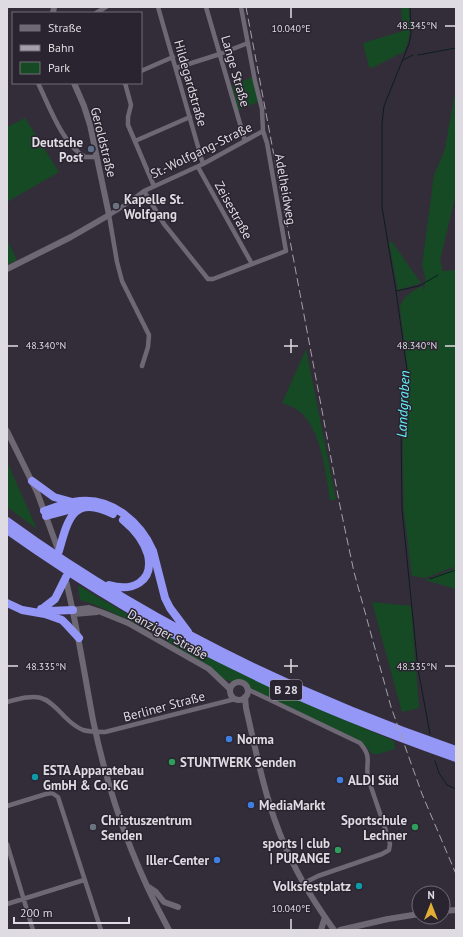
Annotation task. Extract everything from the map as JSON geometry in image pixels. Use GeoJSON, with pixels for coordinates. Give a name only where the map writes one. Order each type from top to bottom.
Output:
{"type":"FeatureCollection","features":[{"type":"Feature","properties":{"kind":"highway"},"geometry":{"type":"LineString","coordinates":[[32,481],[54,497],[73,502],[90,501],[101,503],[118,510],[136,524],[153,551],[167,603],[191,635]]}},
{"type":"Feature","properties":{"kind":"highway"},"geometry":{"type":"LineString","coordinates":[[45,514],[73,502]]}},
{"type":"Feature","properties":{"kind":"highway"},"geometry":{"type":"LineString","coordinates":[[45,514],[85,507],[105,510],[126,523],[142,541],[148,554],[149,561],[146,575],[143,579],[134,586],[119,588],[97,581]]}},
{"type":"Feature","properties":{"kind":"highway"},"geometry":{"type":"LineString","coordinates":[[58,551],[68,520],[72,515],[85,507]]}},
{"type":"Feature","properties":{"kind":"highway","name":"B 28"},"geometry":{"type":"LineString","coordinates":[[7,521],[97,581],[191,635],[279,679],[388,726],[456,750]]}},
{"type":"Feature","properties":{"kind":"highway","name":"B 28"},"geometry":{"type":"LineString","coordinates":[[7,530],[94,588],[248,673],[391,734],[456,758]]}},
{"type":"Feature","properties":{"kind":"highway"},"geometry":{"type":"LineString","coordinates":[[7,539],[22,541]]}},
{"type":"Feature","properties":{"kind":"highway"},"geometry":{"type":"LineString","coordinates":[[43,612],[55,599],[65,582]]}},
{"type":"Feature","properties":{"kind":"highway"},"geometry":{"type":"LineString","coordinates":[[7,597],[62,620],[79,638]]}},
{"type":"Feature","properties":{"kind":"highway"},"geometry":{"type":"LineString","coordinates":[[7,603],[22,610],[64,615],[73,608]]}},
{"type":"Feature","properties":{"kind":"street","name":"Hildegardstraße"},"geometry":{"type":"LineString","coordinates":[[158,7],[190,117],[200,166]]}},
{"type":"Feature","properties":{"kind":"street","name":"Lange Straße"},"geometry":{"type":"LineString","coordinates":[[206,7],[245,142]]}},
{"type":"Feature","properties":{"kind":"street","name":"Adelheidweg"},"geometry":{"type":"LineString","coordinates":[[241,7],[256,87],[262,109],[263,131],[286,251],[252,264]]}},
{"type":"Feature","properties":{"kind":"street"},"geometry":{"type":"LineString","coordinates":[[176,68],[220,54],[248,43]]}},
{"type":"Feature","properties":{"kind":"street"},"geometry":{"type":"LineString","coordinates":[[142,71],[172,57]]}},
{"type":"Feature","properties":{"kind":"street"},"geometry":{"type":"LineString","coordinates":[[38,84],[63,134],[85,157],[97,157]]}},
{"type":"Feature","properties":{"kind":"street","name":"Geroldstraße"},"geometry":{"type":"LineString","coordinates":[[74,84],[84,106],[97,157],[122,281],[149,335],[148,347],[142,366]]}},
{"type":"Feature","properties":{"kind":"street"},"geometry":{"type":"LineString","coordinates":[[125,84],[131,105],[128,125],[154,186]]}},
{"type":"Feature","properties":{"kind":"street"},"geometry":{"type":"LineString","coordinates":[[135,141],[190,117]]}},
{"type":"Feature","properties":{"kind":"street","name":"St.-Wolfgang-Straße"},"geometry":{"type":"LineString","coordinates":[[109,215],[119,210],[144,191],[200,166],[263,131]]}},
{"type":"Feature","properties":{"kind":"street","name":"Zeisestraße"},"geometry":{"type":"LineString","coordinates":[[200,166],[252,264]]}},
{"type":"Feature","properties":{"kind":"street"},"geometry":{"type":"LineString","coordinates":[[144,191],[164,224],[207,279],[212,280],[252,264]]}},
{"type":"Feature","properties":{"kind":"street"},"geometry":{"type":"LineString","coordinates":[[7,269],[109,215]]}},
{"type":"Feature","properties":{"kind":"street"},"geometry":{"type":"LineString","coordinates":[[7,431],[32,481],[54,536],[73,608],[93,720],[108,782],[126,837],[146,885],[170,930]]}},
{"type":"Feature","properties":{"kind":"street","name":"Danziger Straße"},"geometry":{"type":"LineString","coordinates":[[73,608],[89,608],[128,623],[209,669],[239,693]]}},
{"type":"Feature","properties":{"kind":"street","name":"Danziger Straße"},"geometry":{"type":"LineString","coordinates":[[73,608],[101,612]]}},
{"type":"Feature","properties":{"kind":"street"},"geometry":{"type":"LineString","coordinates":[[304,883],[318,876],[382,854],[389,850],[390,844],[388,837],[368,778],[368,754],[360,743],[255,692],[239,693],[246,708],[263,780],[275,818],[293,863],[304,883],[334,930]]}},
{"type":"Feature","properties":{"kind":"street","name":"Berliner Straße"},"geometry":{"type":"LineString","coordinates":[[7,702],[26,697],[44,698],[70,722],[80,728],[86,731],[107,732],[226,700],[239,693]]}},
{"type":"Feature","properties":{"kind":"street"},"geometry":{"type":"LineString","coordinates":[[7,806],[46,794],[52,793],[55,795],[60,803],[101,930]]}},
{"type":"Feature","properties":{"kind":"street"},"geometry":{"type":"LineString","coordinates":[[7,844],[33,930]]}},
{"type":"Feature","properties":{"kind":"street"},"geometry":{"type":"LineString","coordinates":[[7,904],[84,880]]}},
{"type":"Feature","properties":{"kind":"street"},"geometry":{"type":"LineString","coordinates":[[146,885],[156,892],[164,902],[178,907]]}},
{"type":"Feature","properties":{"kind":"street"},"geometry":{"type":"LineString","coordinates":[[340,930],[411,916]]}},
{"type":"Feature","properties":{"kind":"street"},"geometry":{"type":"LineString","coordinates":[[321,930],[325,917]]}},
{"type":"Feature","properties":{"kind":"green space"},"geometry":{"type":"Polygon","coordinates":[[[401,7],[409,7],[410,20],[408,42],[403,53],[372,68],[369,67],[363,43],[403,31],[401,7]]]}},
{"type":"Feature","properties":{"kind":"green space"},"geometry":{"type":"Polygon","coordinates":[[[252,77],[258,102],[238,110],[232,86],[252,77]]]}},
{"type":"Feature","properties":{"kind":"green space"},"geometry":{"type":"Polygon","coordinates":[[[456,86],[456,193],[440,261],[443,271],[456,270],[456,589],[425,580],[454,569],[453,567],[425,578],[412,576],[404,510],[403,463],[403,426],[408,370],[400,309],[405,298],[416,289],[423,286],[424,293],[425,277],[422,265],[434,175],[445,149],[456,86]]]}},
{"type":"Feature","properties":{"kind":"green space"},"geometry":{"type":"Polygon","coordinates":[[[25,118],[59,172],[7,202],[7,127],[25,118]]]}},
{"type":"Feature","properties":{"kind":"green space"},"geometry":{"type":"Polygon","coordinates":[[[7,239],[17,260],[7,265],[7,239]]]}},
{"type":"Feature","properties":{"kind":"green space"},"geometry":{"type":"Polygon","coordinates":[[[389,242],[392,242],[421,283],[398,290],[389,242]]]}},
{"type":"Feature","properties":{"kind":"green space"},"geometry":{"type":"Polygon","coordinates":[[[306,349],[336,500],[330,500],[321,452],[313,428],[299,411],[282,403],[306,349]]]}},
{"type":"Feature","properties":{"kind":"green space"},"geometry":{"type":"Polygon","coordinates":[[[7,462],[37,529],[7,507],[7,462]]]}},
{"type":"Feature","properties":{"kind":"green space"},"geometry":{"type":"Polygon","coordinates":[[[78,585],[155,629],[233,669],[394,741],[395,749],[378,754],[372,754],[366,746],[360,742],[250,688],[245,682],[242,681],[236,683],[221,678],[212,669],[159,636],[129,620],[93,604],[80,600],[78,585]]]}},
{"type":"Feature","properties":{"kind":"green space"},"geometry":{"type":"Polygon","coordinates":[[[372,602],[411,606],[419,708],[402,712],[372,602]]]}},
{"type":"Feature","properties":{"kind":"waterway","name":"Landgraben"},"geometry":{"type":"LineString","coordinates":[[410,7],[411,34],[409,44],[384,106],[382,124],[382,207],[407,370],[401,426],[402,509],[418,669],[430,734]]}},
{"type":"Feature","properties":{"kind":"waterway"},"geometry":{"type":"LineString","coordinates":[[418,55],[456,48]]}},
{"type":"Feature","properties":{"kind":"waterway"},"geometry":{"type":"LineString","coordinates":[[403,60],[413,55]]}},
{"type":"Feature","properties":{"kind":"waterway"},"geometry":{"type":"LineString","coordinates":[[396,291],[419,286],[438,275]]}},
{"type":"Feature","properties":{"kind":"waterway"},"geometry":{"type":"LineString","coordinates":[[430,579],[456,570]]}},
{"type":"Feature","properties":{"kind":"waterway","name":"Landgraben"},"geometry":{"type":"LineString","coordinates":[[435,761],[439,773],[447,785],[456,789]]}},
{"type":"Feature","properties":{"kind":"railway"},"geometry":{"type":"LineString","coordinates":[[246,7],[340,506],[354,572],[391,707],[422,794],[456,874]]}},
{"type":"Feature","properties":{"kind":"place","name":"Deutsche Post"},"geometry":{"type":"Point","coordinates":[91,149]}},
{"type":"Feature","properties":{"kind":"place","name":"Kapelle St. Wolfgang"},"geometry":{"type":"Point","coordinates":[116,206]}},
{"type":"Feature","properties":{"kind":"place","name":"Norma"},"geometry":{"type":"Point","coordinates":[229,739]}},
{"type":"Feature","properties":{"kind":"place","name":"STUNTWERK Senden"},"geometry":{"type":"Point","coordinates":[172,762]}},
{"type":"Feature","properties":{"kind":"place","name":"ESTA Apparatebau GmbH & Co. KG"},"geometry":{"type":"Point","coordinates":[35,777]}},
{"type":"Feature","properties":{"kind":"place","name":"ALDI Süd"},"geometry":{"type":"Point","coordinates":[340,780]}},
{"type":"Feature","properties":{"kind":"place","name":"MediaMarkt"},"geometry":{"type":"Point","coordinates":[251,805]}},
{"type":"Feature","properties":{"kind":"place","name":"Christuszentrum Senden"},"geometry":{"type":"Point","coordinates":[93,827]}},
{"type":"Feature","properties":{"kind":"place","name":"Sportschule Lechner"},"geometry":{"type":"Point","coordinates":[415,827]}},
{"type":"Feature","properties":{"kind":"place","name":"sports | club | PURANGE"},"geometry":{"type":"Point","coordinates":[338,850]}},
{"type":"Feature","properties":{"kind":"place","name":"Iller-Center"},"geometry":{"type":"Point","coordinates":[217,860]}},
{"type":"Feature","properties":{"kind":"place","name":"Volksfestplatz"},"geometry":{"type":"Point","coordinates":[359,886]}}]}
